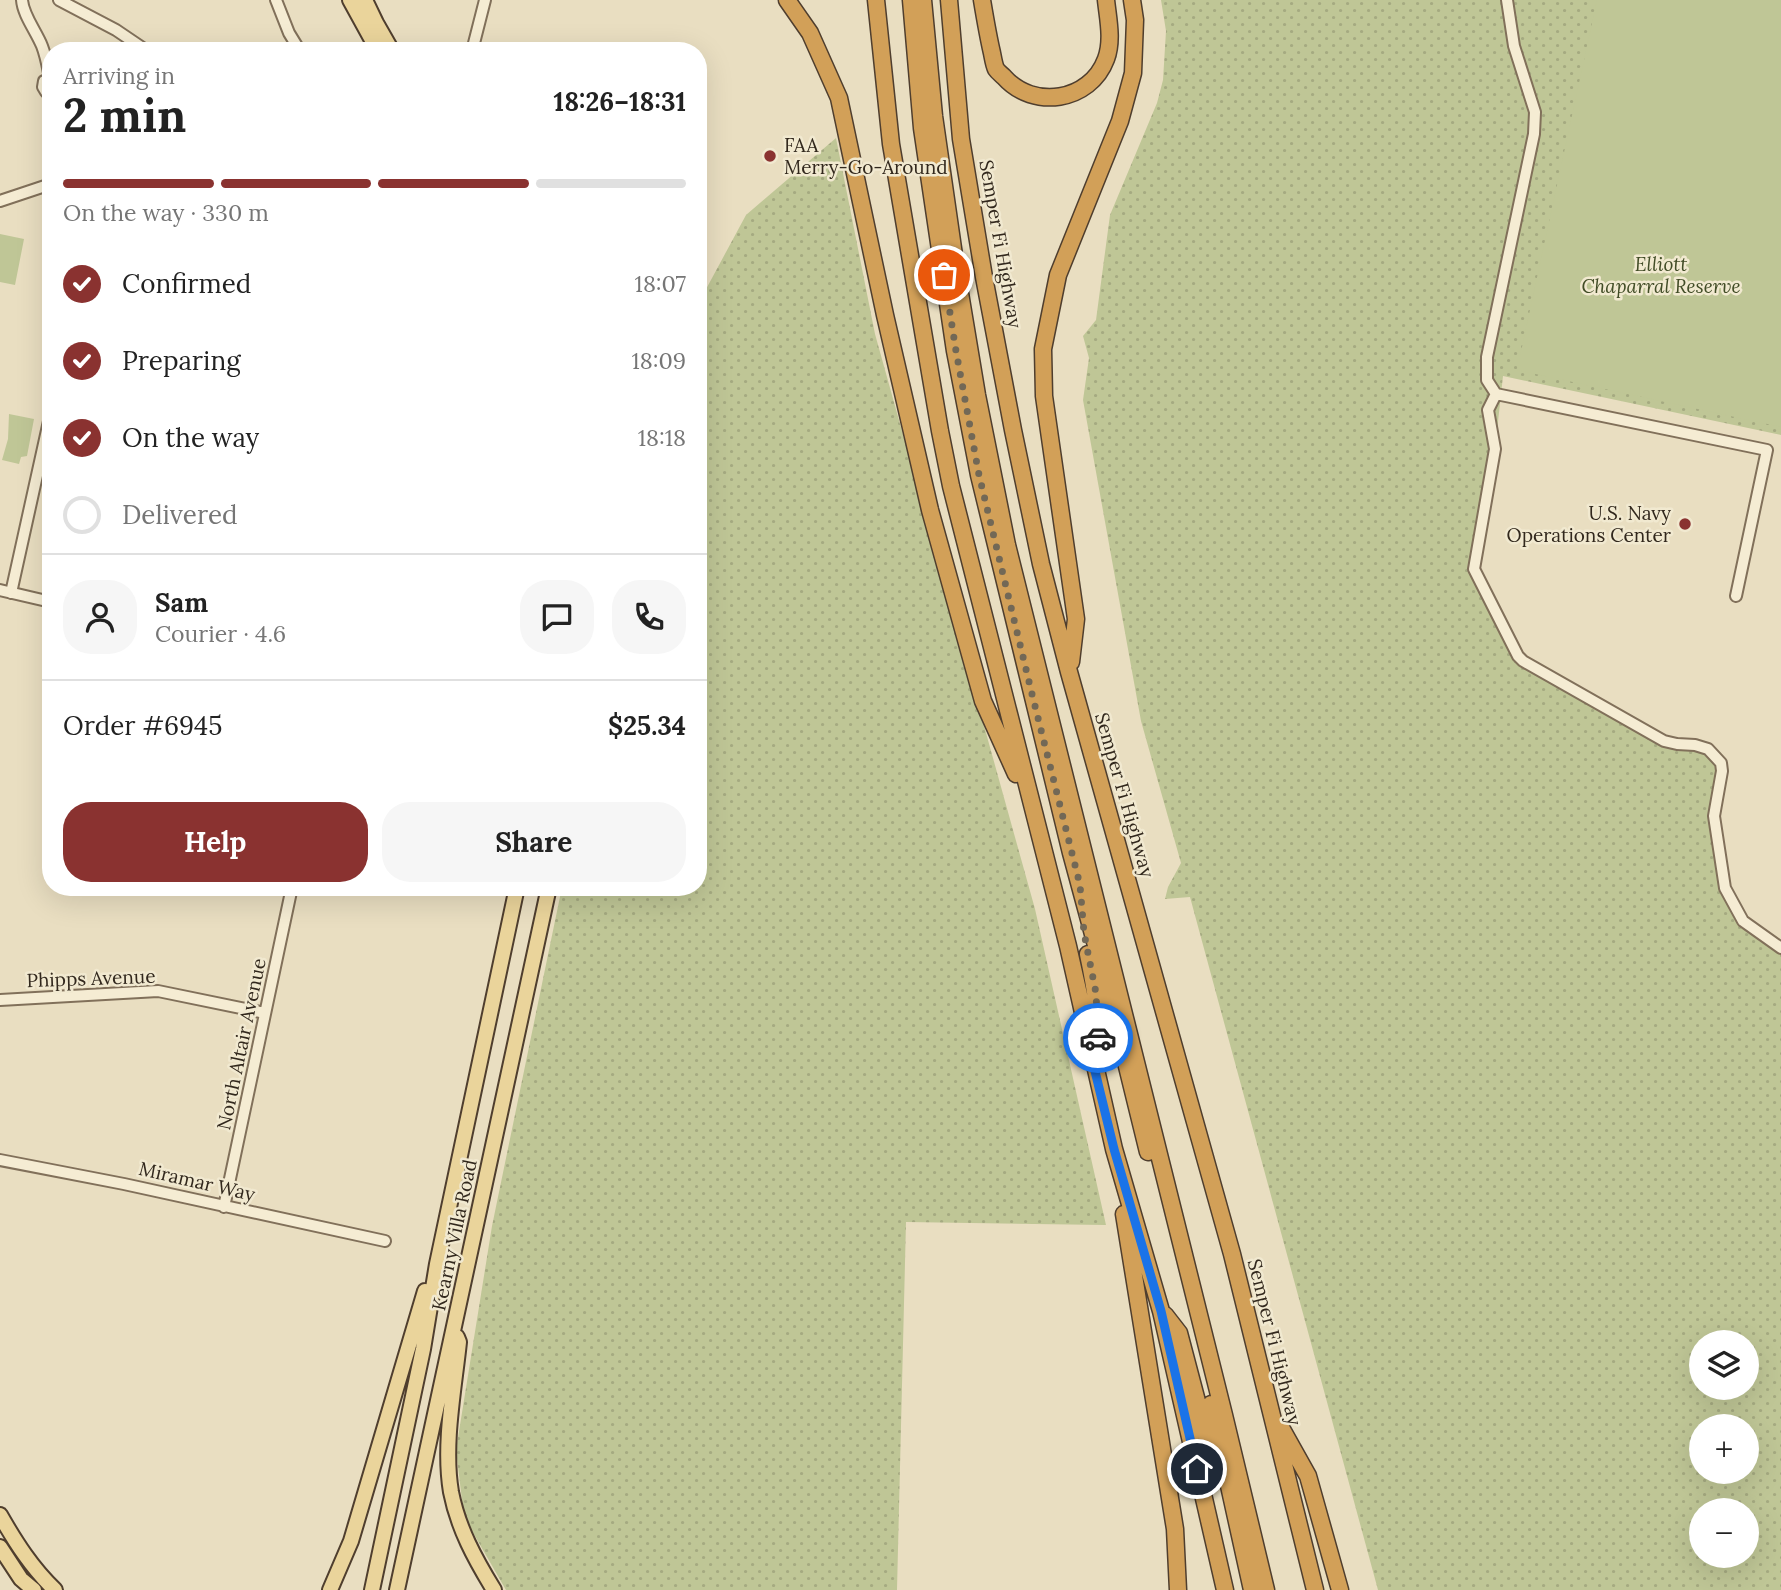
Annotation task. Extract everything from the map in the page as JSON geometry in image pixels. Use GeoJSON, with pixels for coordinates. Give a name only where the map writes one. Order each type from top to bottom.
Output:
{"type":"FeatureCollection","features":[{"type":"Feature","properties":{"kind":"highway"},"geometry":{"type":"LineString","coordinates":[[787,0],[810,33],[839,98],[930,510],[983,701],[1034,814]]}},
{"type":"Feature","properties":{"kind":"highway"},"geometry":{"type":"LineString","coordinates":[[876,0],[891,144],[940,431],[957,511],[1068,946],[1114,1149],[1161,1311],[1225,1590]]}},
{"type":"Feature","properties":{"kind":"highway"},"geometry":{"type":"LineString","coordinates":[[911,0],[922,128],[958,363],[979,475],[1211,1402],[1252,1590]]}},
{"type":"Feature","properties":{"kind":"highway"},"geometry":{"type":"LineString","coordinates":[[923,0],[934,116],[956,269],[977,395],[1007,545],[1224,1415],[1265,1590]]}},
{"type":"Feature","properties":{"kind":"highway","name":"Semper Fi Highway"},"geometry":{"type":"LineString","coordinates":[[950,0],[961,139],[984,277],[1041,564],[1228,1241],[1315,1590]]}},
{"type":"Feature","properties":{"kind":"highway"},"geometry":{"type":"LineString","coordinates":[[982,0],[996,69],[1012,86],[1028,95],[1056,98],[1073,93],[1094,79],[1106,59],[1110,34],[1106,0]]}},
{"type":"Feature","properties":{"kind":"highway"},"geometry":{"type":"LineString","coordinates":[[1069,672],[1076,619],[1044,396],[1043,349],[1058,275],[1120,121],[1133,73],[1135,20],[1132,0]]}},
{"type":"Feature","properties":{"kind":"highway"},"geometry":{"type":"LineString","coordinates":[[1080,885],[1084,933],[1096,993],[1098,1032],[1093,1063]]}},
{"type":"Feature","properties":{"kind":"highway"},"geometry":{"type":"LineString","coordinates":[[1114,1149],[1175,1529],[1178,1590]]}},
{"type":"Feature","properties":{"kind":"highway"},"geometry":{"type":"LineString","coordinates":[[1161,1311],[1178,1333],[1233,1533],[1244,1555]]}},
{"type":"Feature","properties":{"kind":"highway"},"geometry":{"type":"LineString","coordinates":[[1270,1408],[1308,1476],[1340,1590]]}},
{"type":"Feature","properties":{"kind":"main road"},"geometry":{"type":"LineString","coordinates":[[350,0],[373,42]]}},
{"type":"Feature","properties":{"kind":"main road"},"geometry":{"type":"LineString","coordinates":[[365,0],[387,42]]}},
{"type":"Feature","properties":{"kind":"main road","name":"Kearny Villa Road"},"geometry":{"type":"LineString","coordinates":[[372,1590],[515,896]]}},
{"type":"Feature","properties":{"kind":"main road","name":"Kearny Villa Road"},"geometry":{"type":"LineString","coordinates":[[397,1590],[547,896]]}},
{"type":"Feature","properties":{"kind":"main road"},"geometry":{"type":"LineString","coordinates":[[330,1590],[351,1541],[425,1290],[438,1264]]}},
{"type":"Feature","properties":{"kind":"main road"},"geometry":{"type":"LineString","coordinates":[[453,1330],[459,1342],[449,1441],[451,1492],[465,1537],[495,1590]]}},
{"type":"Feature","properties":{"kind":"main road"},"geometry":{"type":"LineString","coordinates":[[0,1515],[28,1560],[55,1590]]}},
{"type":"Feature","properties":{"kind":"main road"},"geometry":{"type":"LineString","coordinates":[[0,1547],[28,1586]]}},
{"type":"Feature","properties":{"kind":"street"},"geometry":{"type":"LineString","coordinates":[[22,0],[24,13],[33,24],[42,44]]}},
{"type":"Feature","properties":{"kind":"street"},"geometry":{"type":"LineString","coordinates":[[60,0],[134,42]]}},
{"type":"Feature","properties":{"kind":"street"},"geometry":{"type":"LineString","coordinates":[[276,0],[294,42]]}},
{"type":"Feature","properties":{"kind":"street"},"geometry":{"type":"LineString","coordinates":[[474,42],[485,0]]}},
{"type":"Feature","properties":{"kind":"street"},"geometry":{"type":"LineString","coordinates":[[1507,0],[1514,46],[1535,112],[1534,134],[1488,357],[1487,380],[1496,394],[1767,450],[1736,596]]}},
{"type":"Feature","properties":{"kind":"street"},"geometry":{"type":"LineString","coordinates":[[0,201],[42,187]]}},
{"type":"Feature","properties":{"kind":"street"},"geometry":{"type":"LineString","coordinates":[[1496,394],[1488,410],[1495,449],[1474,569],[1518,656],[1664,741],[1708,749],[1720,763],[1722,771],[1714,816],[1725,888],[1742,921],[1781,948]]}},
{"type":"Feature","properties":{"kind":"street"},"geometry":{"type":"LineString","coordinates":[[42,447],[5,592],[42,600]]}},
{"type":"Feature","properties":{"kind":"street","name":"North Altair Avenue"},"geometry":{"type":"LineString","coordinates":[[225,1207],[290,896]]}},
{"type":"Feature","properties":{"kind":"street","name":"Phipps Avenue"},"geometry":{"type":"LineString","coordinates":[[0,1000],[158,991],[265,1013]]}},
{"type":"Feature","properties":{"kind":"street","name":"Miramar Way"},"geometry":{"type":"LineString","coordinates":[[0,1160],[385,1241]]}},
{"type":"Feature","properties":{"kind":"green space"},"geometry":{"type":"Polygon","coordinates":[[[1161,0],[1650,0],[1781,375],[1781,435],[1503,376],[1495,449],[1474,569],[1518,656],[1664,741],[1695,745],[1721,763],[1714,816],[1725,888],[1743,921],[1781,948],[1781,1590],[1378,1590],[1190,897],[1165,899],[1168,887],[1181,863],[1141,721],[1083,400],[1089,358],[1083,336],[1096,320],[1110,215],[1157,103],[1163,80],[1166,31],[1161,0]]]}},
{"type":"Feature","properties":{"kind":"green space","name":"Elliott Chaparral Reserve"},"geometry":{"type":"Polygon","coordinates":[[[1597,0],[1781,0],[1781,427],[1517,370],[1597,0]]]}},
{"type":"Feature","properties":{"kind":"green space"},"geometry":{"type":"Polygon","coordinates":[[[836,138],[875,334],[1035,909],[1106,1225],[906,1222],[897,1590],[506,1590],[464,1517],[456,1450],[492,1226],[560,896],[707,896],[707,287],[746,215],[836,138]]]}},
{"type":"Feature","properties":{"kind":"green space"},"geometry":{"type":"Polygon","coordinates":[[[0,234],[24,239],[15,285],[0,282],[0,234]]]}},
{"type":"Feature","properties":{"kind":"green space"},"geometry":{"type":"Polygon","coordinates":[[[9,414],[34,419],[27,456],[21,457],[19,464],[2,460],[8,439],[9,414]]]}},
{"type":"Feature","properties":{"kind":"way so far"},"geometry":{"type":"LineString","coordinates":[[944,275],[979,475],[1080,885],[1084,933],[1096,993],[1098,1038]]}},
{"type":"Feature","properties":{"kind":"place","name":"FAA Merry-Go-Around"},"geometry":{"type":"Point","coordinates":[770,156]}},
{"type":"Feature","properties":{"kind":"place","name":"U.S. Navy Operations Center"},"geometry":{"type":"Point","coordinates":[1685,524]}},
{"type":"Feature","properties":{"kind":"route"},"geometry":{"type":"LineString","coordinates":[[1098,1038],[1093,1063],[1114,1149],[1161,1311],[1197,1469]]}}]}
